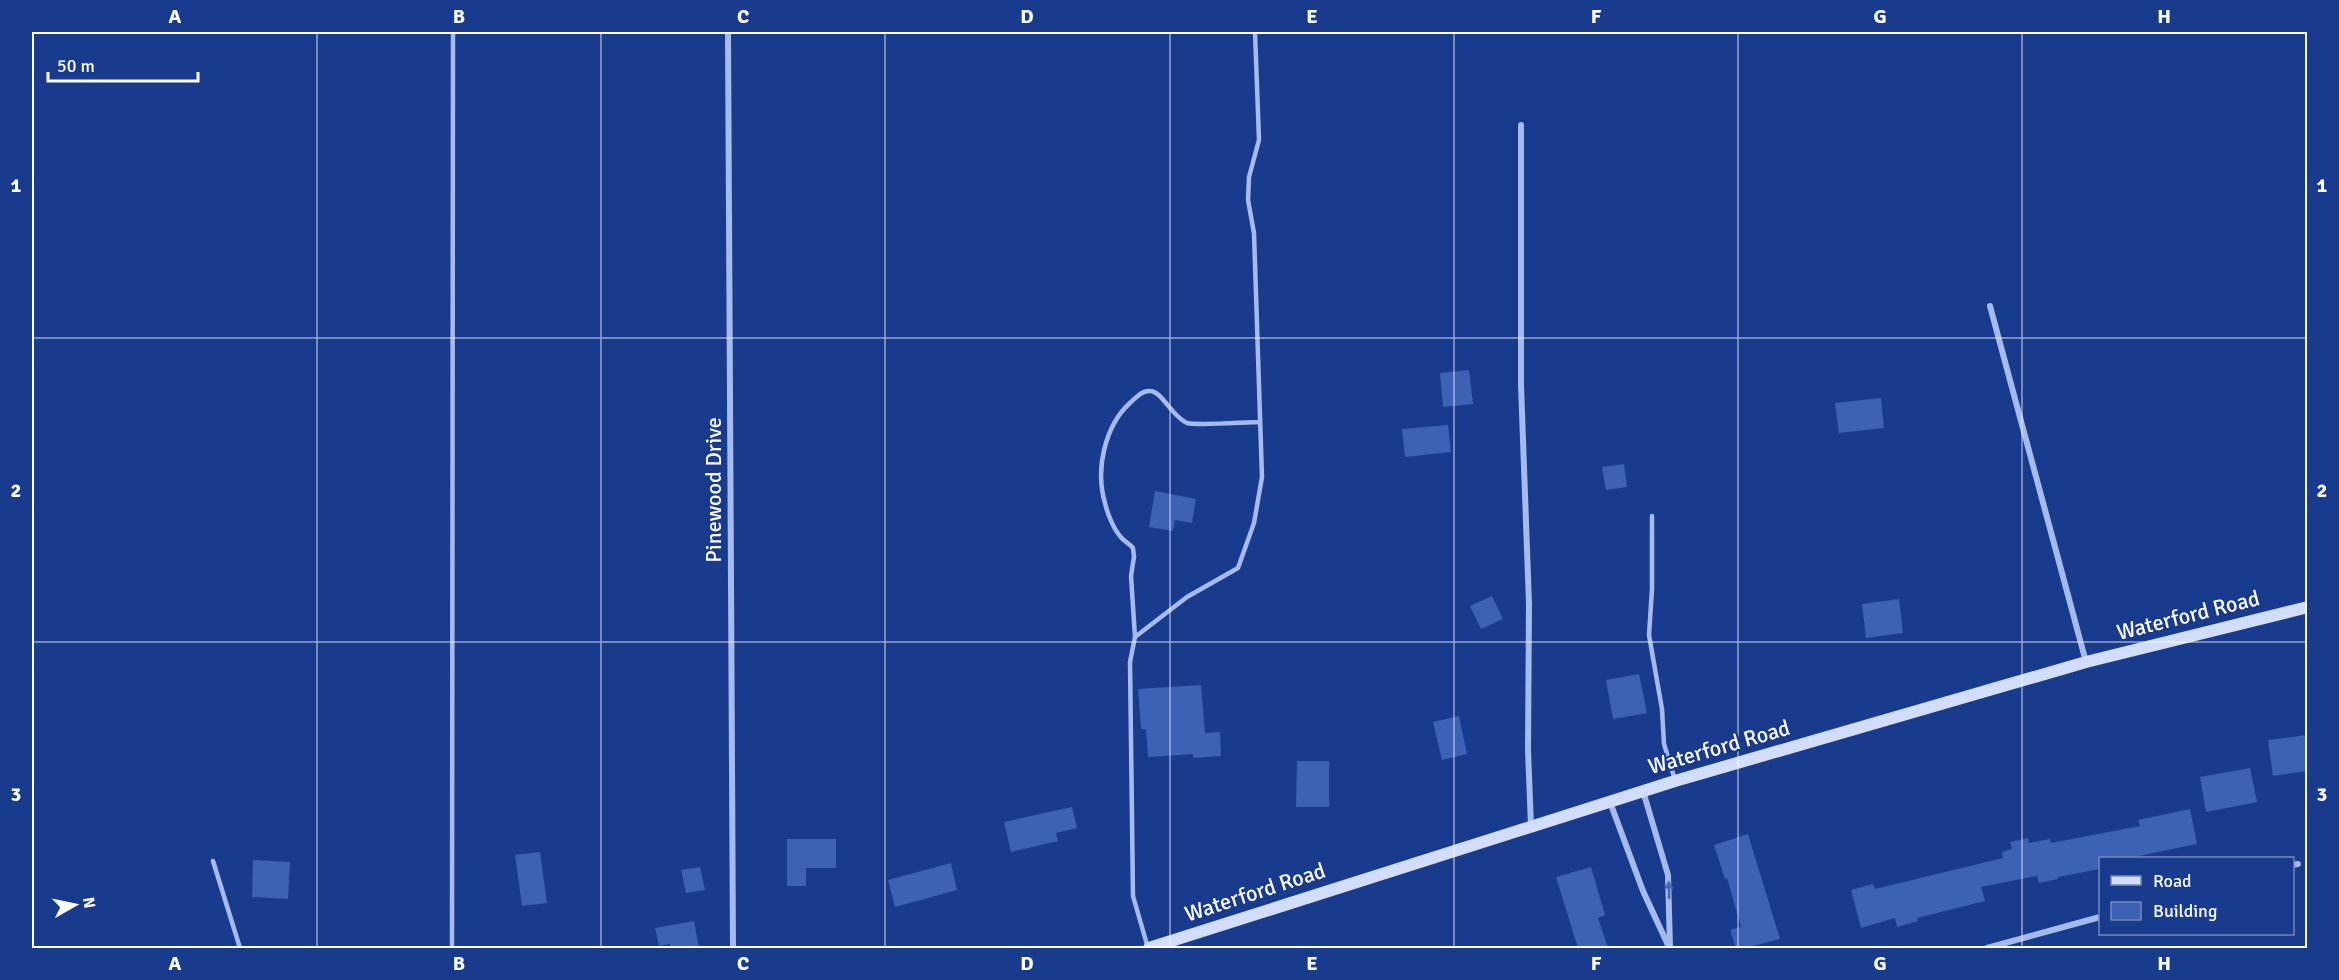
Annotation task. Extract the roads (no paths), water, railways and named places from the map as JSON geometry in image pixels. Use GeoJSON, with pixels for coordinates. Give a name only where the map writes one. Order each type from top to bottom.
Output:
{"type":"FeatureCollection","features":[{"type":"Feature","properties":{"kind":"main road","name":"Waterford Road"},"geometry":{"type":"LineString","coordinates":[[1148,948],[1675,781],[2086,662],[2307,608]]}},
{"type":"Feature","properties":{"kind":"street","name":"Pinewood Drive"},"geometry":{"type":"LineString","coordinates":[[728,32],[733,948]]}},
{"type":"Feature","properties":{"kind":"street"},"geometry":{"type":"LineString","coordinates":[[1521,125],[1521,385],[1529,604],[1527,750],[1532,826]]}},
{"type":"Feature","properties":{"kind":"street"},"geometry":{"type":"LineString","coordinates":[[1990,306],[2086,662]]}},
{"type":"Feature","properties":{"kind":"street"},"geometry":{"type":"LineString","coordinates":[[1643,791],[1668,875],[1670,948]]}},
{"type":"Feature","properties":{"kind":"street"},"geometry":{"type":"LineString","coordinates":[[1610,801],[1643,891],[1670,948]]}},
{"type":"Feature","properties":{"kind":"street"},"geometry":{"type":"LineString","coordinates":[[1987,948],[2099,917]]}},
{"type":"Feature","properties":{"kind":"lane"},"geometry":{"type":"LineString","coordinates":[[452,948],[453,32]]}},
{"type":"Feature","properties":{"kind":"lane"},"geometry":{"type":"LineString","coordinates":[[1135,637],[1187,597],[1238,568],[1254,523],[1262,477],[1254,233],[1248,200],[1249,177],[1259,140],[1255,32]]}},
{"type":"Feature","properties":{"kind":"lane"},"geometry":{"type":"LineString","coordinates":[[1148,948],[1133,896],[1130,662],[1135,637],[1131,576],[1134,557],[1133,548],[1120,537],[1105,502],[1102,458],[1111,428],[1123,409],[1147,391],[1153,390],[1159,394],[1173,414],[1188,423],[1260,422]]}},
{"type":"Feature","properties":{"kind":"lane"},"geometry":{"type":"LineString","coordinates":[[1652,516],[1652,589],[1649,635],[1662,709],[1664,744],[1675,781]]}},
{"type":"Feature","properties":{"kind":"lane"},"geometry":{"type":"LineString","coordinates":[[213,861],[240,948]]}}]}
